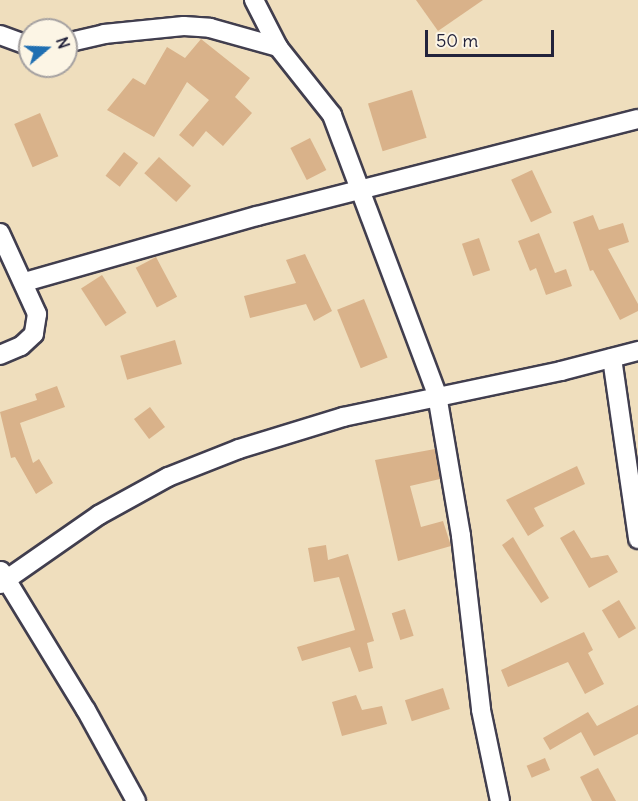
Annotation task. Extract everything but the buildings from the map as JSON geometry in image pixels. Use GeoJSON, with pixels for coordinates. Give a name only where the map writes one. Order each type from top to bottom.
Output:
{"type":"FeatureCollection","features":[{"type":"Feature","properties":{"kind":"street"},"geometry":{"type":"LineString","coordinates":[[254,0],[278,47],[332,115],[363,192],[437,395],[461,536],[481,710],[500,801]]}},
{"type":"Feature","properties":{"kind":"street"},"geometry":{"type":"LineString","coordinates":[[78,40],[104,34],[184,26],[210,28],[278,47]]}},
{"type":"Feature","properties":{"kind":"street"},"geometry":{"type":"LineString","coordinates":[[0,35],[18,42]]}},
{"type":"Feature","properties":{"kind":"street"},"geometry":{"type":"LineString","coordinates":[[25,282],[257,216],[363,192],[638,119]]}},
{"type":"Feature","properties":{"kind":"street"},"geometry":{"type":"LineString","coordinates":[[0,233],[25,282],[37,314],[34,334],[21,346],[0,355]]}},
{"type":"Feature","properties":{"kind":"street"},"geometry":{"type":"LineString","coordinates":[[136,801],[86,710],[2,578],[99,515],[168,477],[239,449],[343,417],[638,351]]}},
{"type":"Feature","properties":{"kind":"street"},"geometry":{"type":"LineString","coordinates":[[612,358],[638,539]]}}]}
